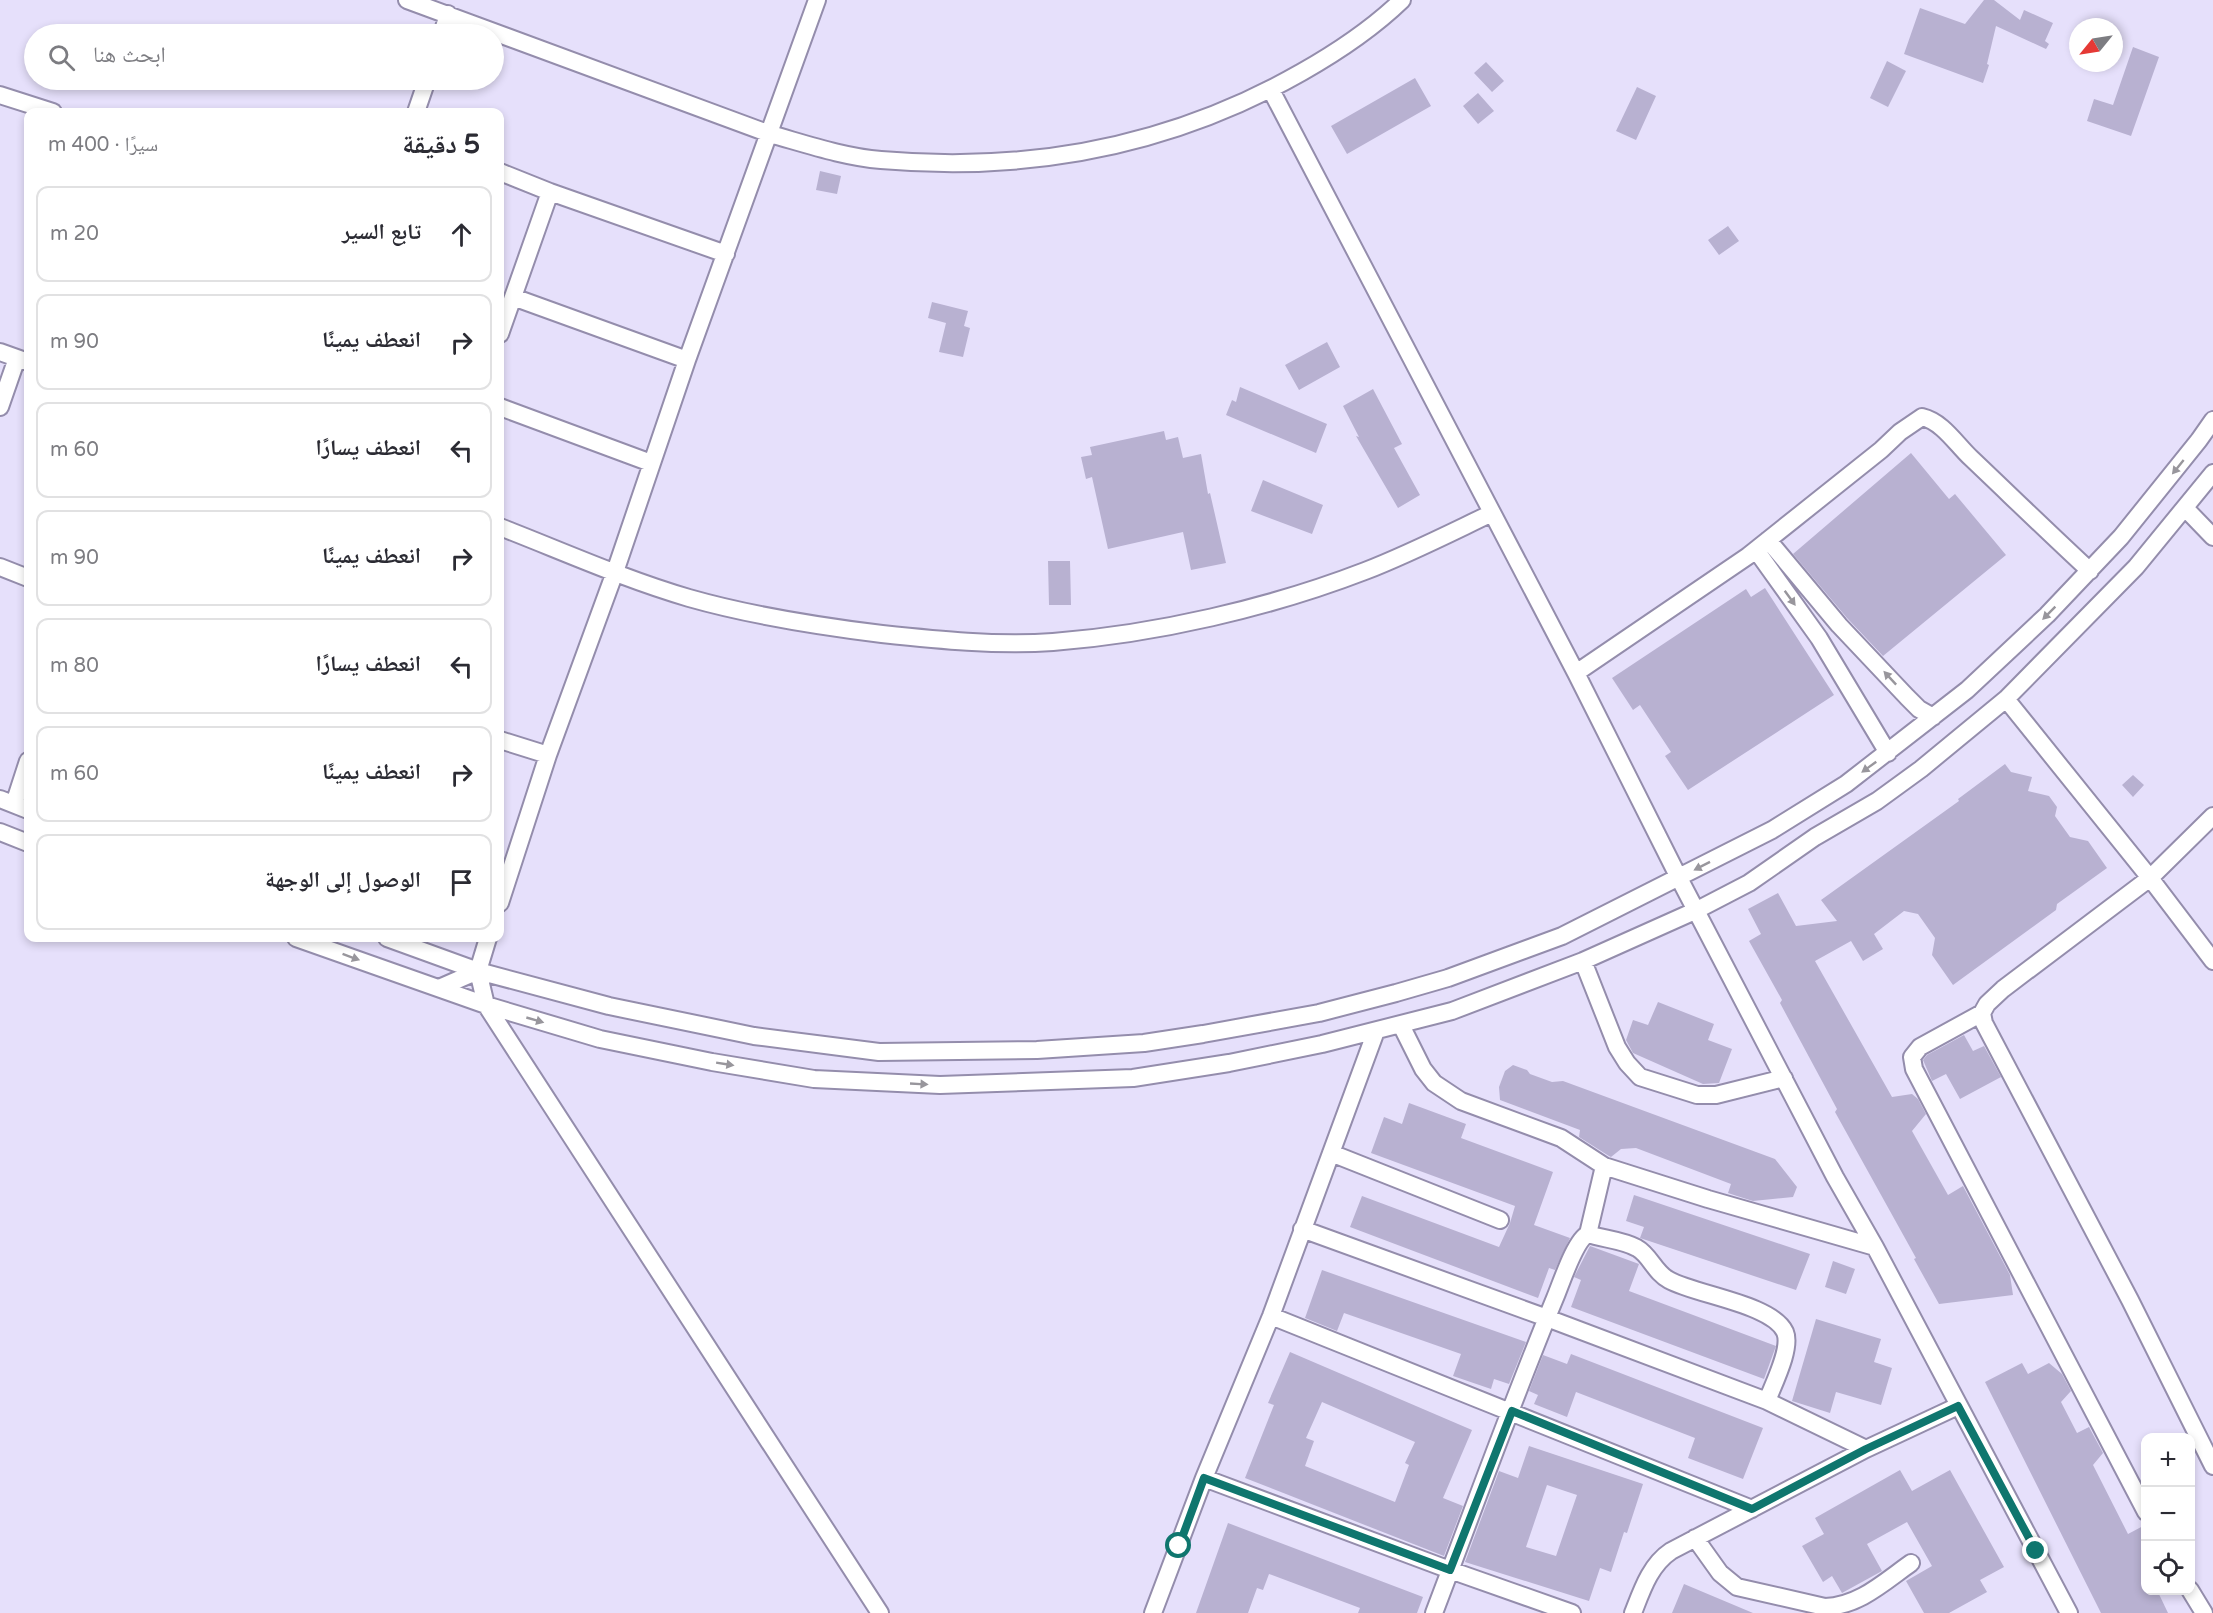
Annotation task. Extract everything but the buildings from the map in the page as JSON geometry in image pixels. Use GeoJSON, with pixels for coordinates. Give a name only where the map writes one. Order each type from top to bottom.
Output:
{"type":"FeatureCollection","features":[{"type":"Feature","properties":{"kind":"street"},"geometry":{"type":"LineString","coordinates":[[407,0],[472,24]]}},
{"type":"Feature","properties":{"kind":"street"},"geometry":{"type":"LineString","coordinates":[[504,891],[548,755],[817,0]]}},
{"type":"Feature","properties":{"kind":"street"},"geometry":{"type":"LineString","coordinates":[[504,36],[770,134],[826,149],[879,160],[934,163],[1017,161],[1084,152],[1146,139],[1208,117],[1271,90],[1334,53],[1380,21],[1402,0]]}},
{"type":"Feature","properties":{"kind":"street"},"geometry":{"type":"LineString","coordinates":[[445,24],[448,15]]}},
{"type":"Feature","properties":{"kind":"street"},"geometry":{"type":"LineString","coordinates":[[417,108],[424,90]]}},
{"type":"Feature","properties":{"kind":"street"},"geometry":{"type":"LineString","coordinates":[[1271,90],[1576,673],[1679,878],[2069,1613]]}},
{"type":"Feature","properties":{"kind":"street"},"geometry":{"type":"LineString","coordinates":[[0,95],[41,108]]}},
{"type":"Feature","properties":{"kind":"street"},"geometry":{"type":"LineString","coordinates":[[504,174],[726,254]]}},
{"type":"Feature","properties":{"kind":"street"},"geometry":{"type":"LineString","coordinates":[[504,323],[550,192]]}},
{"type":"Feature","properties":{"kind":"street"},"geometry":{"type":"LineString","coordinates":[[513,297],[687,360]]}},
{"type":"Feature","properties":{"kind":"street"},"geometry":{"type":"LineString","coordinates":[[0,352],[22,360],[0,407]]}},
{"type":"Feature","properties":{"kind":"street"},"geometry":{"type":"LineString","coordinates":[[504,408],[651,463]]}},
{"type":"Feature","properties":{"kind":"street"},"geometry":{"type":"LineString","coordinates":[[1576,673],[1762,545],[1864,464],[1900,432],[1922,417],[1932,419],[1940,425],[1967,455],[2090,571]]}},
{"type":"Feature","properties":{"kind":"street"},"geometry":{"type":"LineString","coordinates":[[398,942],[478,971],[609,1006],[754,1036],[879,1052],[1037,1050],[1144,1043],[1319,1013],[1448,978],[1562,936],[1679,878],[1772,830],[1888,753],[2002,658],[2090,571],[2121,537],[2213,420]]}},
{"type":"Feature","properties":{"kind":"street"},"geometry":{"type":"LineString","coordinates":[[307,942],[486,1005],[600,1039],[712,1062],[814,1079],[940,1085],[1133,1078],[1229,1063],[1401,1025],[1452,1011],[1583,961],[1697,910],[1749,883],[1815,837],[1876,801],[1921,769],[2006,699],[2136,567],[2213,473]]}},
{"type":"Feature","properties":{"kind":"street"},"geometry":{"type":"LineString","coordinates":[[2185,508],[2213,537]]}},
{"type":"Feature","properties":{"kind":"street"},"geometry":{"type":"LineString","coordinates":[[504,529],[615,572],[691,598],[769,618],[837,628],[985,643],[1052,642],[1114,635],[1216,616],[1291,596],[1365,571],[1492,513]]}},
{"type":"Feature","properties":{"kind":"street"},"geometry":{"type":"LineString","coordinates":[[1762,545],[1913,704],[1933,717]]}},
{"type":"Feature","properties":{"kind":"street"},"geometry":{"type":"LineString","coordinates":[[1762,545],[1888,753]]}},
{"type":"Feature","properties":{"kind":"street"},"geometry":{"type":"LineString","coordinates":[[0,567],[24,576]]}},
{"type":"Feature","properties":{"kind":"street"},"geometry":{"type":"LineString","coordinates":[[1819,638],[1839,625]]}},
{"type":"Feature","properties":{"kind":"street"},"geometry":{"type":"LineString","coordinates":[[2006,699],[2150,878],[2213,961]]}},
{"type":"Feature","properties":{"kind":"street"},"geometry":{"type":"LineString","coordinates":[[504,741],[548,755]]}},
{"type":"Feature","properties":{"kind":"street"},"geometry":{"type":"LineString","coordinates":[[14,804],[24,773]]}},
{"type":"Feature","properties":{"kind":"street"},"geometry":{"type":"LineString","coordinates":[[2141,1504],[1914,1070],[1912,1057],[1920,1047],[1982,1013],[1987,1004],[2003,989],[2150,878],[2213,816]]}},
{"type":"Feature","properties":{"kind":"street"},"geometry":{"type":"LineString","coordinates":[[0,832],[24,841]]}},
{"type":"Feature","properties":{"kind":"street"},"geometry":{"type":"LineString","coordinates":[[487,942],[478,971],[486,1005],[880,1613]]}},
{"type":"Feature","properties":{"kind":"street"},"geometry":{"type":"LineString","coordinates":[[1583,961],[1617,1047],[1640,1077],[1697,1095],[1716,1095],[1784,1078]]}},
{"type":"Feature","properties":{"kind":"street"},"geometry":{"type":"LineString","coordinates":[[439,988],[478,971]]}},
{"type":"Feature","properties":{"kind":"street"},"geometry":{"type":"LineString","coordinates":[[1982,1013],[1984,1023],[2130,1300],[2213,1466]]}},
{"type":"Feature","properties":{"kind":"street"},"geometry":{"type":"LineString","coordinates":[[1401,1025],[1423,1069],[1434,1083],[1445,1092],[1479,1108],[1560,1138],[1604,1166],[1708,1199],[1875,1246]]}},
{"type":"Feature","properties":{"kind":"street"},"geometry":{"type":"LineString","coordinates":[[1153,1613],[1204,1478],[1271,1316],[1376,1031]]}},
{"type":"Feature","properties":{"kind":"street"},"geometry":{"type":"LineString","coordinates":[[1331,1153],[1500,1220]]}},
{"type":"Feature","properties":{"kind":"street"},"geometry":{"type":"LineString","coordinates":[[1434,1613],[1547,1318],[1579,1242],[1588,1234],[1604,1166]]}},
{"type":"Feature","properties":{"kind":"street"},"geometry":{"type":"LineString","coordinates":[[1302,1229],[1767,1401],[1866,1449]]}},
{"type":"Feature","properties":{"kind":"street"},"geometry":{"type":"LineString","coordinates":[[1588,1234],[1636,1248],[1670,1281],[1759,1311],[1776,1321],[1784,1330],[1788,1341],[1767,1401]]}},
{"type":"Feature","properties":{"kind":"street"},"geometry":{"type":"LineString","coordinates":[[1271,1316],[1752,1509]]}},
{"type":"Feature","properties":{"kind":"street"},"geometry":{"type":"LineString","coordinates":[[1633,1613],[1647,1580],[1661,1558],[1671,1551],[1866,1449],[1958,1406]]}},
{"type":"Feature","properties":{"kind":"street"},"geometry":{"type":"LineString","coordinates":[[1204,1478],[1572,1613]]}},
{"type":"Feature","properties":{"kind":"street"},"geometry":{"type":"LineString","coordinates":[[1695,1538],[1720,1573],[1737,1587],[1825,1608],[1852,1603],[1911,1563]]}},
{"type":"Feature","properties":{"kind":"street"},"geometry":{"type":"LineString","coordinates":[[2193,1595],[2204,1613]]}},
{"type":"Feature","properties":{"kind":"route"},"geometry":{"type":"LineString","coordinates":[[1179,1546],[1204,1478],[1450,1570],[1512,1411],[1752,1509],[1866,1449],[1958,1406],[2036,1551]]}}]}
